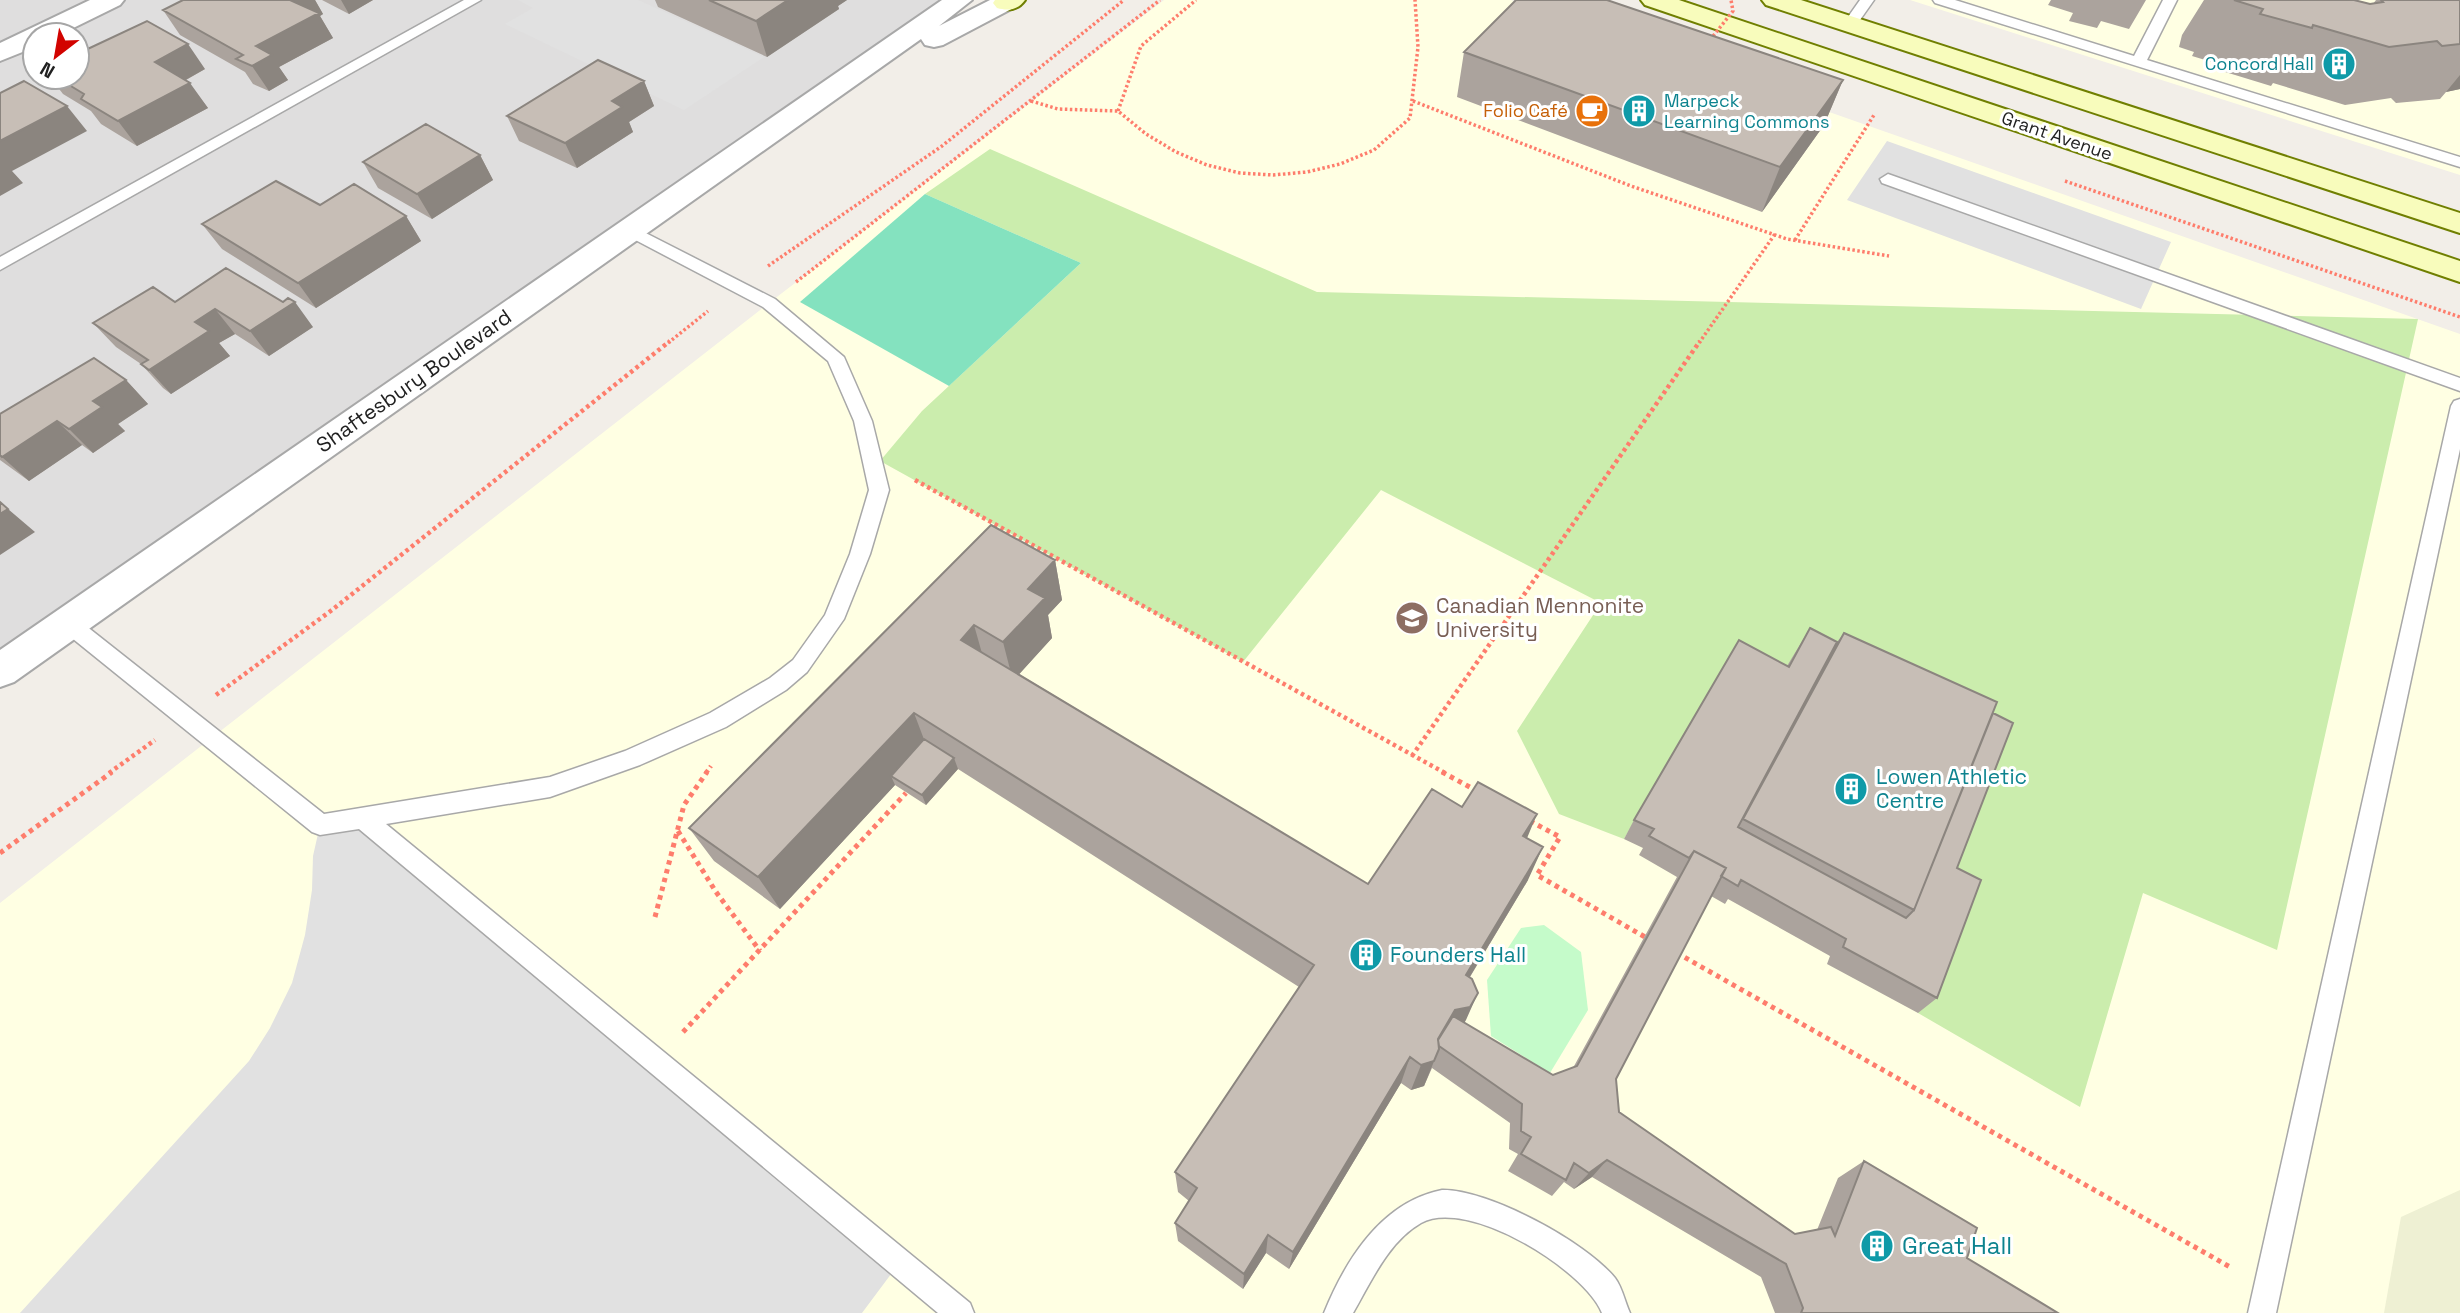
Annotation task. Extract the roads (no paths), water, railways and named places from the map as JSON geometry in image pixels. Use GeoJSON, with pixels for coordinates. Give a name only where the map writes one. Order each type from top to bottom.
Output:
{"type":"FeatureCollection","features":[{"type":"Feature","properties":{"kind":"main road","name":"Grant Avenue"},"geometry":{"type":"LineString","coordinates":[[1654,0],[2460,272]]}},
{"type":"Feature","properties":{"kind":"main road","name":"Grant Avenue"},"geometry":{"type":"LineString","coordinates":[[1775,0],[2460,223]]}},
{"type":"Feature","properties":{"kind":"street"},"geometry":{"type":"LineString","coordinates":[[68,21],[111,0]]}},
{"type":"Feature","properties":{"kind":"street","name":"Shaftesbury Boulevard"},"geometry":{"type":"LineString","coordinates":[[0,671],[959,0]]}},
{"type":"Feature","properties":{"kind":"street","name":"Shaftesbury Boulevard"},"geometry":{"type":"LineString","coordinates":[[829,92],[1009,1]]}},
{"type":"Feature","properties":{"kind":"street"},"geometry":{"type":"LineString","coordinates":[[0,53],[21,43]]}},
{"type":"Feature","properties":{"kind":"lane"},"geometry":{"type":"LineString","coordinates":[[0,264],[474,0]]}},
{"type":"Feature","properties":{"kind":"lane"},"geometry":{"type":"LineString","coordinates":[[1850,24],[1867,0]]}},
{"type":"Feature","properties":{"kind":"lane"},"geometry":{"type":"LineString","coordinates":[[1940,0],[2460,162]]}},
{"type":"Feature","properties":{"kind":"lane"},"geometry":{"type":"LineString","coordinates":[[2138,62],[2170,0]]}},
{"type":"Feature","properties":{"kind":"lane"},"geometry":{"type":"LineString","coordinates":[[1888,179],[2460,385]]}},
{"type":"Feature","properties":{"kind":"lane"},"geometry":{"type":"LineString","coordinates":[[69,624],[320,825],[550,787],[632,758],[718,720],[778,684],[800,666],[834,619],[860,554],[879,490],[863,421],[835,357],[769,303],[630,230]]}},
{"type":"Feature","properties":{"kind":"lane"},"geometry":{"type":"LineString","coordinates":[[2262,1313],[2460,406]]}},
{"type":"Feature","properties":{"kind":"lane"},"geometry":{"type":"LineString","coordinates":[[361,817],[960,1313]]}},
{"type":"Feature","properties":{"kind":"lane"},"geometry":{"type":"LineString","coordinates":[[1338,1313],[1365,1265],[1388,1232],[1412,1213],[1446,1202],[1481,1211],[1529,1230],[1570,1258],[1606,1289],[1616,1313]]}},
{"type":"Feature","properties":{"kind":"place","name":"Concord Hall"},"geometry":{"type":"Point","coordinates":[2339,64]}},
{"type":"Feature","properties":{"kind":"place","name":"Folio Café"},"geometry":{"type":"Point","coordinates":[1592,111]}},
{"type":"Feature","properties":{"kind":"place","name":"Marpeck Learning Commons"},"geometry":{"type":"Point","coordinates":[1639,111]}},
{"type":"Feature","properties":{"kind":"place","name":"Canadian Mennonite University"},"geometry":{"type":"Point","coordinates":[1412,618]}},
{"type":"Feature","properties":{"kind":"place","name":"Lowen Athletic Centre"},"geometry":{"type":"Point","coordinates":[1851,789]}},
{"type":"Feature","properties":{"kind":"place","name":"Founders Hall"},"geometry":{"type":"Point","coordinates":[1366,955]}},
{"type":"Feature","properties":{"kind":"place","name":"Great Hall"},"geometry":{"type":"Point","coordinates":[1877,1246]}}]}
